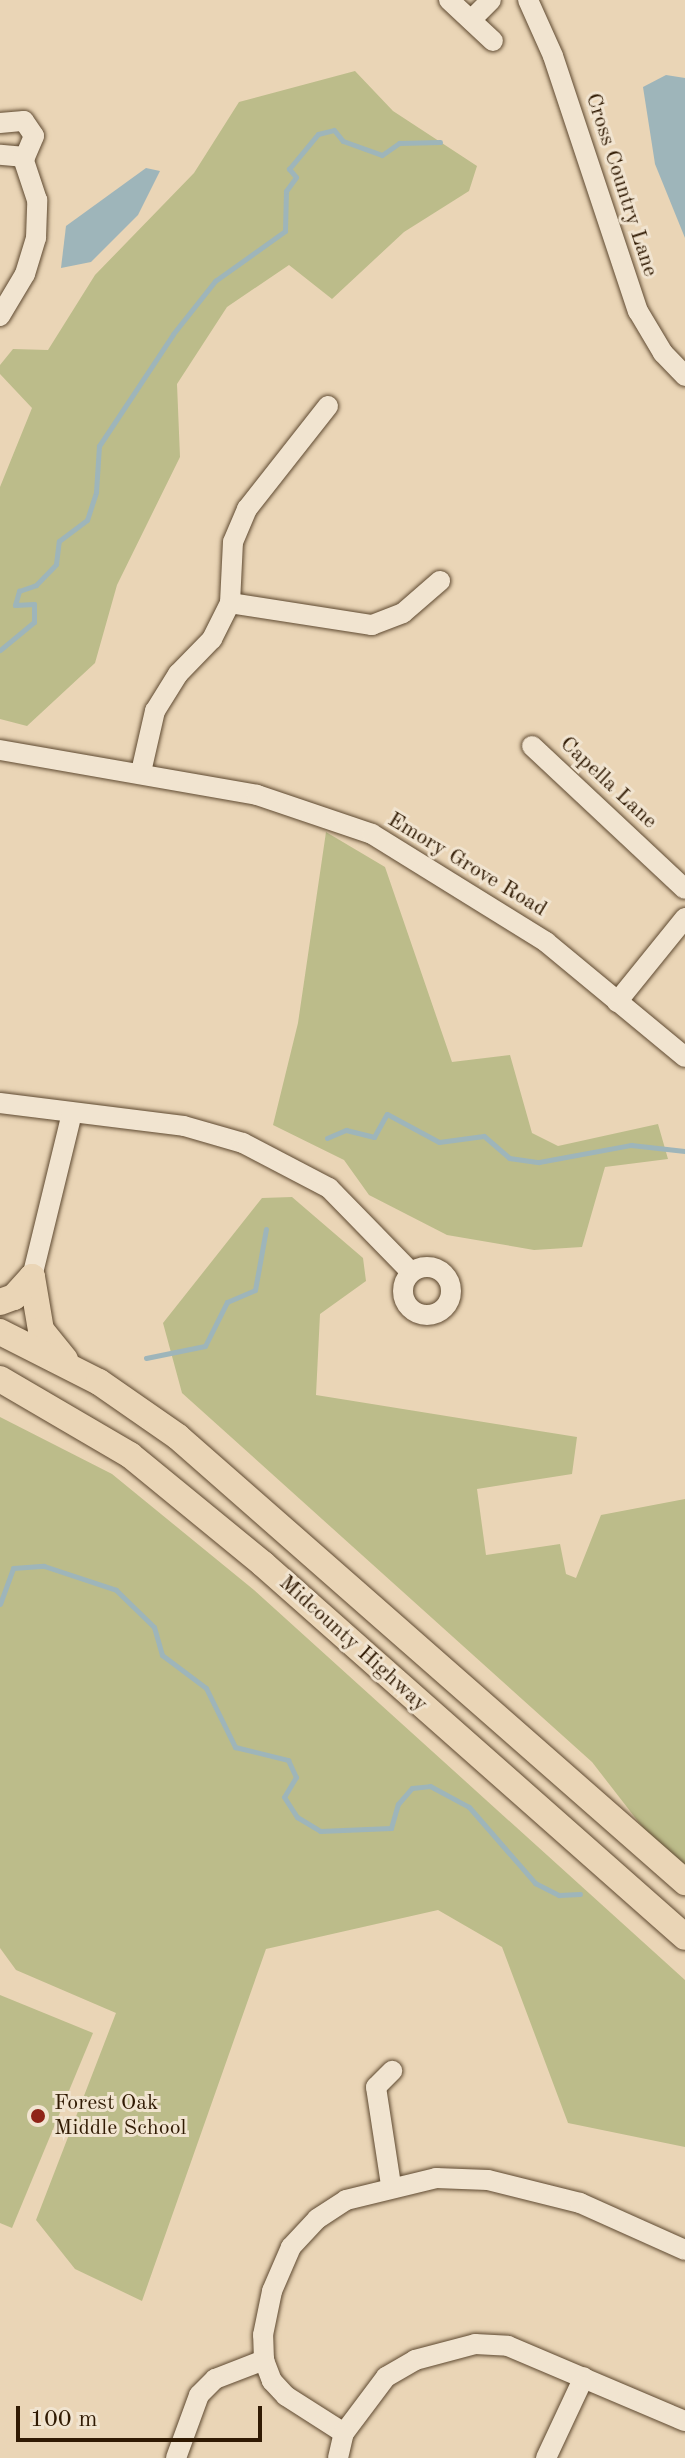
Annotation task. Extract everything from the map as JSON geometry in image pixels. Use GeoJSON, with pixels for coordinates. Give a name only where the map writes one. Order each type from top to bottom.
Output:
{"type":"FeatureCollection","features":[{"type":"Feature","properties":{"kind":"main road"},"geometry":{"type":"LineString","coordinates":[[0,1302],[14,1297],[32,1277]]}},
{"type":"Feature","properties":{"kind":"main road"},"geometry":{"type":"LineString","coordinates":[[32,1277],[41,1330],[70,1366]]}},
{"type":"Feature","properties":{"kind":"main road","name":"Midcounty Highway"},"geometry":{"type":"LineString","coordinates":[[0,1332],[70,1366],[178,1437],[685,1882]]}},
{"type":"Feature","properties":{"kind":"main road","name":"Midcounty Highway"},"geometry":{"type":"LineString","coordinates":[[0,1379],[130,1455],[263,1564],[685,1937]]}},
{"type":"Feature","properties":{"kind":"street"},"geometry":{"type":"LineString","coordinates":[[449,0],[493,41]]}},
{"type":"Feature","properties":{"kind":"street"},"geometry":{"type":"LineString","coordinates":[[471,20],[491,0]]}},
{"type":"Feature","properties":{"kind":"street","name":"Cross Country Lane"},"geometry":{"type":"LineString","coordinates":[[528,0],[553,56],[638,311],[663,353],[685,376]]}},
{"type":"Feature","properties":{"kind":"street"},"geometry":{"type":"LineString","coordinates":[[0,123],[19,119],[32,130],[32,149],[23,158]]}},
{"type":"Feature","properties":{"kind":"street"},"geometry":{"type":"LineString","coordinates":[[0,155],[23,158]]}},
{"type":"Feature","properties":{"kind":"street"},"geometry":{"type":"LineString","coordinates":[[0,316],[25,274],[36,238],[37,200],[23,158]]}},
{"type":"Feature","properties":{"kind":"street"},"geometry":{"type":"LineString","coordinates":[[141,772],[155,711],[178,674],[212,639],[230,603],[233,542],[247,509],[328,406]]}},
{"type":"Feature","properties":{"kind":"street"},"geometry":{"type":"LineString","coordinates":[[230,603],[372,625],[403,613],[440,581]]}},
{"type":"Feature","properties":{"kind":"street","name":"Capella Lane"},"geometry":{"type":"LineString","coordinates":[[532,746],[685,889]]}},
{"type":"Feature","properties":{"kind":"street","name":"Emory Grove Road"},"geometry":{"type":"LineString","coordinates":[[0,750],[141,772],[257,795],[372,834],[546,942],[685,1057]]}},
{"type":"Feature","properties":{"kind":"street"},"geometry":{"type":"LineString","coordinates":[[617,1002],[685,918]]}},
{"type":"Feature","properties":{"kind":"street"},"geometry":{"type":"LineString","coordinates":[[0,1103],[184,1126],[277,1157],[329,1188],[411,1272]]}},
{"type":"Feature","properties":{"kind":"street"},"geometry":{"type":"LineString","coordinates":[[32,1277],[72,1113]]}},
{"type":"Feature","properties":{"kind":"street"},"geometry":{"type":"LineString","coordinates":[[391,2185],[376,2087],[392,2071]]}},
{"type":"Feature","properties":{"kind":"street"},"geometry":{"type":"LineString","coordinates":[[344,2433],[286,2396],[272,2381],[264,2360],[272,2291],[291,2247],[317,2219],[346,2200],[391,2185],[436,2178],[537,2188],[685,2250]]}},
{"type":"Feature","properties":{"kind":"street"},"geometry":{"type":"LineString","coordinates":[[338,2458],[344,2433],[386,2377],[446,2349],[508,2346],[685,2421]]}},
{"type":"Feature","properties":{"kind":"street"},"geometry":{"type":"LineString","coordinates":[[176,2458],[199,2395],[215,2379],[264,2360]]}},
{"type":"Feature","properties":{"kind":"street"},"geometry":{"type":"LineString","coordinates":[[546,2458],[584,2377]]}},
{"type":"Feature","properties":{"kind":"green space"},"geometry":{"type":"Polygon","coordinates":[[[355,71],[393,111],[477,166],[469,191],[404,232],[332,299],[289,265],[227,307],[177,384],[180,457],[117,585],[95,663],[27,726],[0,719],[0,487],[32,408],[0,374],[0,365],[13,349],[48,350],[95,275],[194,173],[239,102],[355,71]]]}},
{"type":"Feature","properties":{"kind":"green space"},"geometry":{"type":"Polygon","coordinates":[[[326,832],[385,867],[452,1062],[510,1055],[532,1133],[558,1146],[658,1124],[668,1159],[605,1167],[582,1247],[534,1250],[447,1235],[369,1195],[344,1160],[273,1125],[298,1023],[326,832]]]}},
{"type":"Feature","properties":{"kind":"green space"},"geometry":{"type":"Polygon","coordinates":[[[292,1197],[363,1258],[366,1281],[320,1314],[316,1395],[577,1437],[572,1474],[477,1489],[486,1555],[560,1544],[566,1574],[576,1578],[601,1515],[685,1499],[685,1882],[592,1762],[182,1393],[163,1323],[262,1198],[292,1197]]]}},
{"type":"Feature","properties":{"kind":"green space"},"geometry":{"type":"Polygon","coordinates":[[[0,1417],[112,1474],[254,1590],[685,1980],[685,2147],[568,2123],[502,1947],[438,1910],[266,1949],[142,2301],[75,2269],[36,2220],[116,2013],[16,1970],[0,1948],[0,1417]]]}},
{"type":"Feature","properties":{"kind":"green space"},"geometry":{"type":"Polygon","coordinates":[[[0,1995],[93,2033],[12,2228],[0,2223],[0,1995]]]}},
{"type":"Feature","properties":{"kind":"water"},"geometry":{"type":"Polygon","coordinates":[[[666,75],[685,78],[685,238],[655,164],[643,87],[666,75]]]}},
{"type":"Feature","properties":{"kind":"water"},"geometry":{"type":"Polygon","coordinates":[[[146,168],[160,171],[138,215],[91,262],[61,268],[66,226],[146,168]]]}},
{"type":"Feature","properties":{"kind":"waterway"},"geometry":{"type":"LineString","coordinates":[[0,650],[34,622],[34,604],[15,605],[19,591],[36,585],[56,564],[59,541],[87,520],[96,492],[99,446],[173,334],[215,281],[285,231],[286,191],[296,177],[289,169],[318,134],[334,130],[343,141],[382,155],[399,143],[440,142]]}},
{"type":"Feature","properties":{"kind":"waterway"},"geometry":{"type":"LineString","coordinates":[[327,1138],[346,1130],[374,1137],[387,1114],[439,1142],[484,1136],[509,1158],[539,1162],[631,1145],[685,1151]]}},
{"type":"Feature","properties":{"kind":"waterway"},"geometry":{"type":"LineString","coordinates":[[146,1358],[205,1346],[227,1302],[255,1290],[266,1229]]}},
{"type":"Feature","properties":{"kind":"waterway"},"geometry":{"type":"LineString","coordinates":[[0,1604],[13,1568],[44,1566],[116,1590],[154,1627],[162,1655],[206,1688],[235,1747],[288,1760],[296,1777],[284,1797],[297,1817],[320,1831],[391,1828],[398,1804],[412,1788],[430,1786],[469,1807],[535,1883],[559,1895],[580,1894]]}},
{"type":"Feature","properties":{"kind":"place","name":"Forest Oak Middle School"},"geometry":{"type":"Point","coordinates":[38,2116]}}]}
